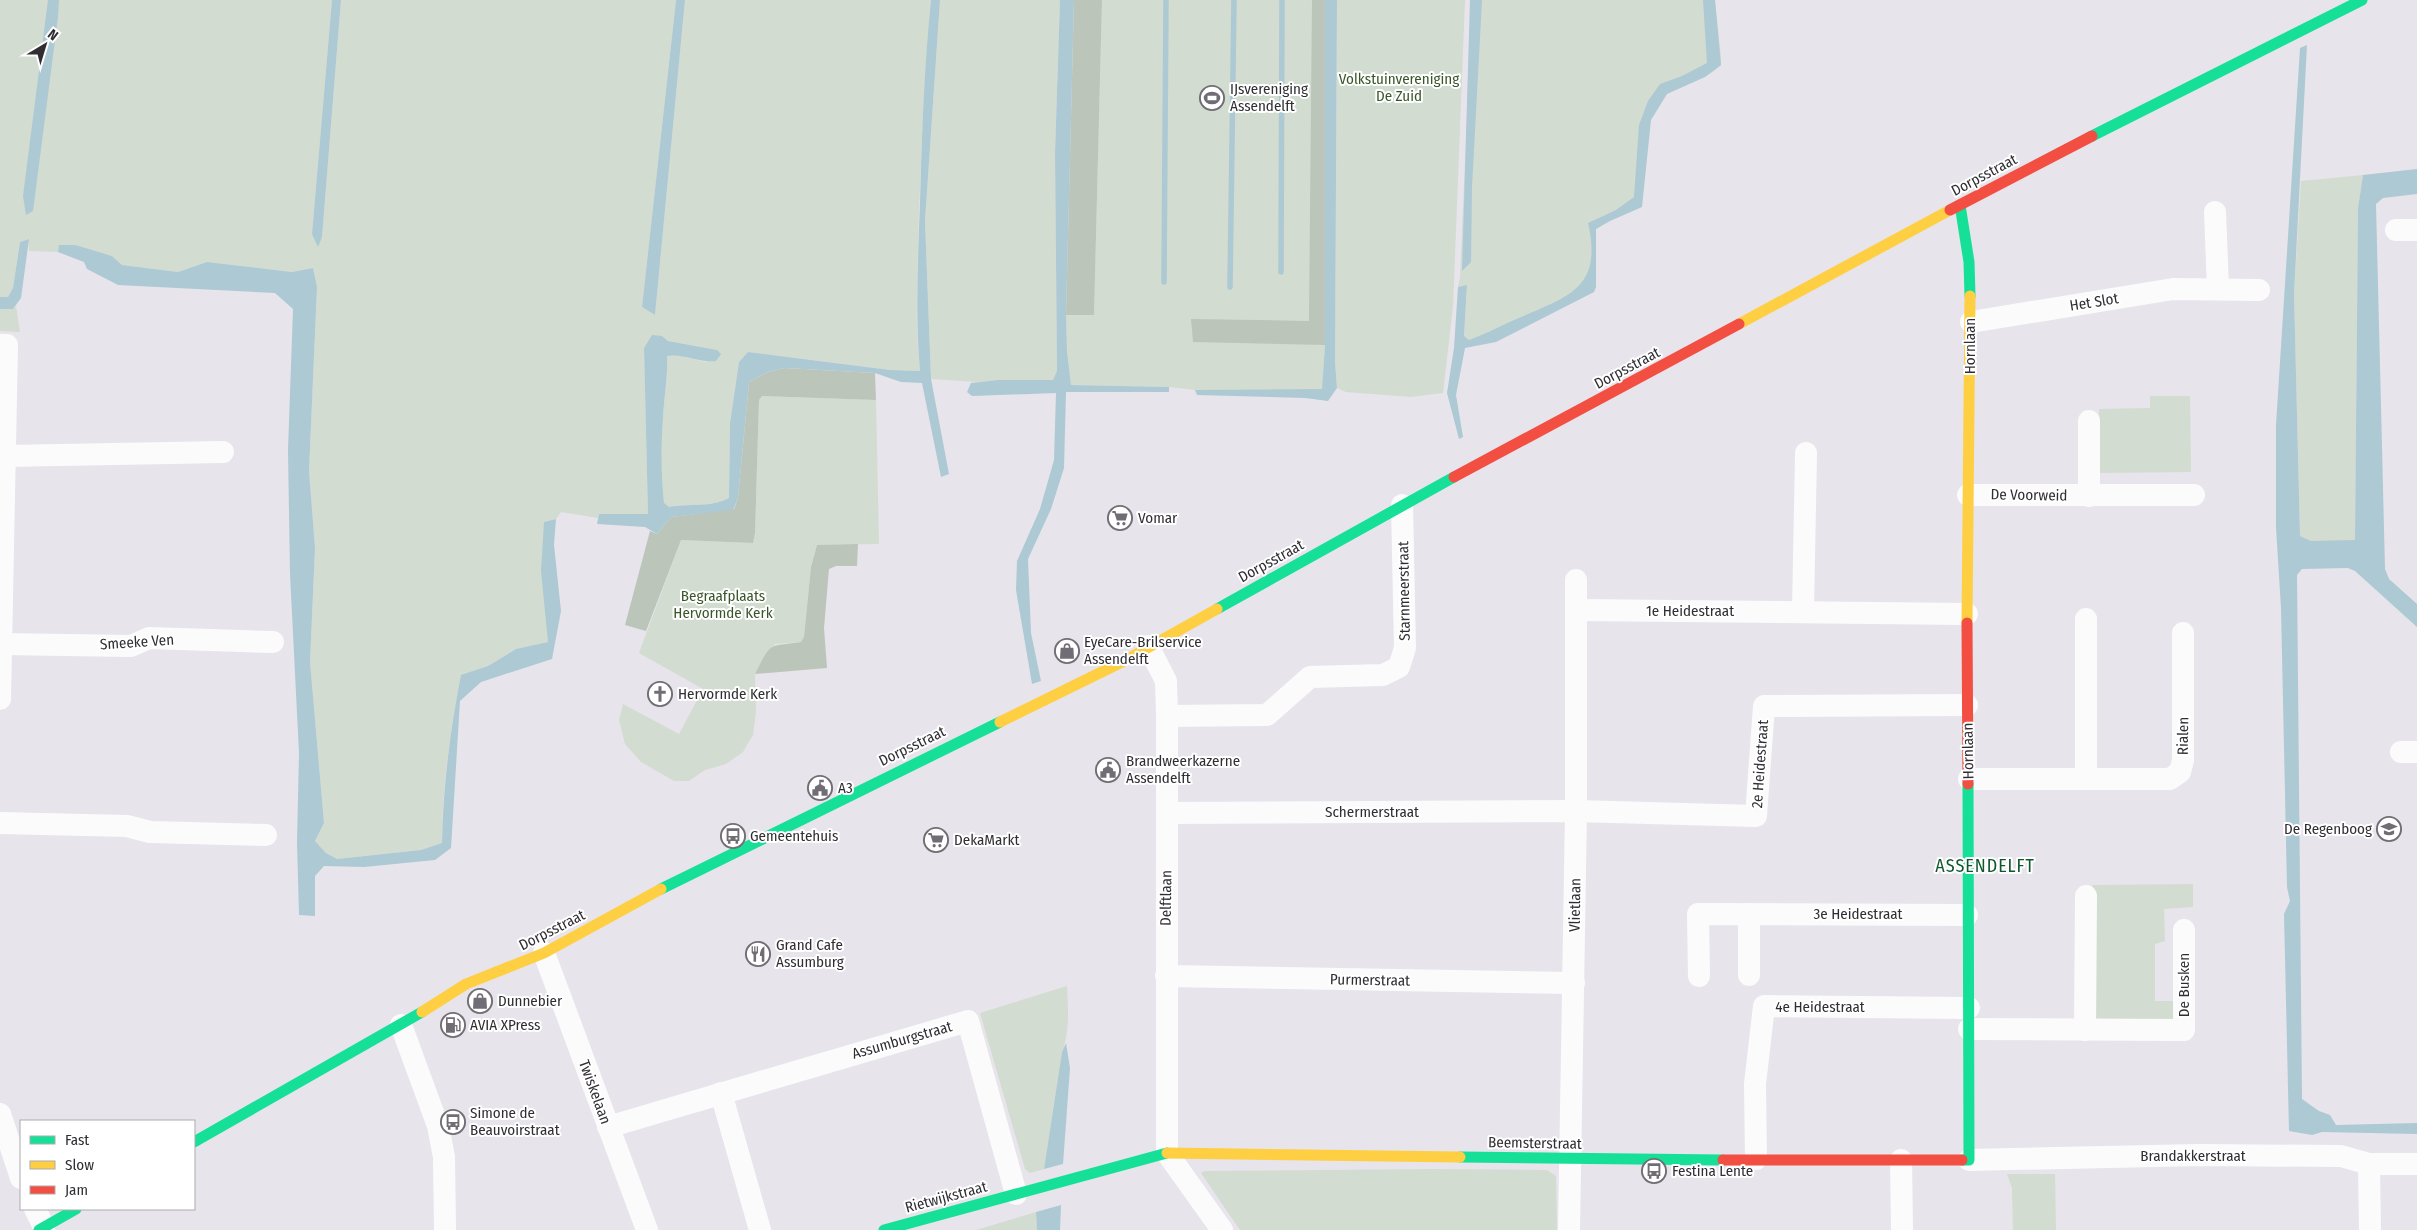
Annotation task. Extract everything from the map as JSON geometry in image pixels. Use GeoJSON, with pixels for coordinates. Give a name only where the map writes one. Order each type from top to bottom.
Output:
{"type":"FeatureCollection","features":[{"type":"Feature","properties":{"kind":"street","name":"Dorpsstraat"},"geometry":{"type":"LineString","coordinates":[[195,1141],[401,1025],[466,984],[544,953],[679,879],[1124,661],[1402,505],[2017,174],[2362,0]]}},
{"type":"Feature","properties":{"kind":"street","name":"Hornlaan"},"geometry":{"type":"LineString","coordinates":[[1960,205],[1969,262],[1971,322],[1966,614],[1969,779],[1967,915],[1969,1160]]}},
{"type":"Feature","properties":{"kind":"street"},"geometry":{"type":"LineString","coordinates":[[2215,212],[2218,289]]}},
{"type":"Feature","properties":{"kind":"street","name":"Het Slot"},"geometry":{"type":"LineString","coordinates":[[1971,322],[2173,289],[2259,290]]}},
{"type":"Feature","properties":{"kind":"street"},"geometry":{"type":"LineString","coordinates":[[0,345],[7,345],[0,699]]}},
{"type":"Feature","properties":{"kind":"street","name":"De Voorweid"},"geometry":{"type":"LineString","coordinates":[[2089,421],[2089,496]]}},
{"type":"Feature","properties":{"kind":"street"},"geometry":{"type":"LineString","coordinates":[[6,456],[223,452]]}},
{"type":"Feature","properties":{"kind":"street"},"geometry":{"type":"LineString","coordinates":[[1803,612],[1806,453]]}},
{"type":"Feature","properties":{"kind":"street","name":"De Voorweid"},"geometry":{"type":"LineString","coordinates":[[1968,494],[2194,495]]}},
{"type":"Feature","properties":{"kind":"street","name":"Starnmeerstraat"},"geometry":{"type":"LineString","coordinates":[[1167,716],[1267,715],[1310,677],[1383,675],[1399,667],[1405,648],[1402,505]]}},
{"type":"Feature","properties":{"kind":"street","name":"Vlietlaan"},"geometry":{"type":"LineString","coordinates":[[1569,1230],[1576,811],[1576,580]]}},
{"type":"Feature","properties":{"kind":"street","name":"1e Heidestraat"},"geometry":{"type":"LineString","coordinates":[[1576,610],[1966,614]]}},
{"type":"Feature","properties":{"kind":"street"},"geometry":{"type":"LineString","coordinates":[[2086,619],[2086,779]]}},
{"type":"Feature","properties":{"kind":"street","name":"Rialen"},"geometry":{"type":"LineString","coordinates":[[1969,779],[2170,778],[2180,772],[2183,760],[2183,633]]}},
{"type":"Feature","properties":{"kind":"street","name":"Smeeke Ven"},"geometry":{"type":"LineString","coordinates":[[2,644],[131,646],[149,638],[272,642]]}},
{"type":"Feature","properties":{"kind":"street","name":"Delftlaan"},"geometry":{"type":"LineString","coordinates":[[1148,646],[1166,681],[1167,1153]]}},
{"type":"Feature","properties":{"kind":"street","name":"2e Heidestraat"},"geometry":{"type":"LineString","coordinates":[[1576,811],[1756,816],[1764,706],[1967,706]]}},
{"type":"Feature","properties":{"kind":"street","name":"Schermerstraat"},"geometry":{"type":"LineString","coordinates":[[1167,813],[1576,811]]}},
{"type":"Feature","properties":{"kind":"street"},"geometry":{"type":"LineString","coordinates":[[0,823],[127,826],[150,832],[266,835]]}},
{"type":"Feature","properties":{"kind":"street"},"geometry":{"type":"LineString","coordinates":[[2086,896],[2086,1030]]}},
{"type":"Feature","properties":{"kind":"street","name":"3e Heidestraat"},"geometry":{"type":"LineString","coordinates":[[1699,976],[1698,914],[1967,915]]}},
{"type":"Feature","properties":{"kind":"street"},"geometry":{"type":"LineString","coordinates":[[1749,914],[1749,975]]}},
{"type":"Feature","properties":{"kind":"street","name":"De Busken"},"geometry":{"type":"LineString","coordinates":[[1969,1018],[2086,1030],[2184,1030],[2184,930]]}},
{"type":"Feature","properties":{"kind":"street","name":"Twiskelaan"},"geometry":{"type":"LineString","coordinates":[[544,953],[647,1230]]}},
{"type":"Feature","properties":{"kind":"street","name":"Purmerstraat"},"geometry":{"type":"LineString","coordinates":[[1166,976],[1574,983]]}},
{"type":"Feature","properties":{"kind":"street","name":"4e Heidestraat"},"geometry":{"type":"LineString","coordinates":[[1756,1159],[1755,1084],[1764,1006],[1969,1018]]}},
{"type":"Feature","properties":{"kind":"street","name":"Assumburgstraat"},"geometry":{"type":"LineString","coordinates":[[608,1127],[968,1021],[1016,1194]]}},
{"type":"Feature","properties":{"kind":"street"},"geometry":{"type":"LineString","coordinates":[[401,1025],[438,1126],[444,1157],[445,1230]]}},
{"type":"Feature","properties":{"kind":"street"},"geometry":{"type":"LineString","coordinates":[[721,1093],[760,1230]]}},
{"type":"Feature","properties":{"kind":"street"},"geometry":{"type":"LineString","coordinates":[[0,1114],[20,1175]]}},
{"type":"Feature","properties":{"kind":"street"},"geometry":{"type":"LineString","coordinates":[[1016,1194],[1167,1153],[1222,1230]]}},
{"type":"Feature","properties":{"kind":"street","name":"Beemsterstraat"},"geometry":{"type":"LineString","coordinates":[[1167,1153],[1901,1160]]}},
{"type":"Feature","properties":{"kind":"street","name":"Brandakkerstraat"},"geometry":{"type":"LineString","coordinates":[[1969,1160],[2198,1155],[2341,1156],[2369,1164],[2417,1164]]}},
{"type":"Feature","properties":{"kind":"street"},"geometry":{"type":"LineString","coordinates":[[1902,1230],[1901,1160],[1969,1160]]}},
{"type":"Feature","properties":{"kind":"street"},"geometry":{"type":"LineString","coordinates":[[2369,1164],[2370,1230]]}},
{"type":"Feature","properties":{"kind":"street","name":"Rietwijkstraat"},"geometry":{"type":"LineString","coordinates":[[884,1230],[1016,1194]]}},
{"type":"Feature","properties":{"kind":"street"},"geometry":{"type":"LineString","coordinates":[[40,1222],[73,1210]]}},
{"type":"Feature","properties":{"kind":"green space"},"geometry":{"type":"Polygon","coordinates":[[[0,0],[332,0],[312,234],[322,237],[341,0],[676,0],[642,307],[655,315],[685,0],[931,0],[925,80],[917,271],[920,371],[890,370],[748,352],[739,362],[730,423],[729,498],[714,503],[669,507],[664,504],[662,483],[662,429],[667,356],[678,355],[705,362],[717,350],[668,341],[662,336],[644,348],[648,514],[599,514],[598,518],[561,512],[556,519],[544,522],[548,642],[516,649],[488,666],[461,676],[447,759],[442,843],[421,850],[337,859],[326,853],[315,841],[324,823],[310,662],[315,548],[309,471],[317,287],[313,268],[292,272],[207,262],[178,272],[122,265],[112,256],[59,245],[58,252],[29,251],[28,239],[20,242],[13,288],[8,297],[0,297],[0,0]]]}},
{"type":"Feature","properties":{"kind":"green space"},"geometry":{"type":"Polygon","coordinates":[[[940,0],[1060,0],[1055,153],[1057,371],[1053,380],[976,382],[931,379],[925,221],[940,0]]]}},
{"type":"Feature","properties":{"kind":"green space","name":"IJsvereniging Assendelft"},"geometry":{"type":"Polygon","coordinates":[[[1102,0],[1325,0],[1325,345],[1322,390],[1195,390],[1169,387],[1071,385],[1067,351],[1066,315],[1094,315],[1102,0]]]}},
{"type":"Feature","properties":{"kind":"green space","name":"Volkstuinvereniging De Zuid"},"geometry":{"type":"Polygon","coordinates":[[[1337,0],[1465,0],[1453,306],[1443,393],[1411,397],[1346,392],[1337,388],[1335,362],[1337,0]]]}},
{"type":"Feature","properties":{"kind":"green space"},"geometry":{"type":"Polygon","coordinates":[[[1472,0],[1715,0],[1721,57],[1721,65],[1715,70],[1671,91],[1661,100],[1654,112],[1648,127],[1645,144],[1641,207],[1613,218],[1596,229],[1596,287],[1494,340],[1469,340],[1464,336],[1467,286],[1458,287],[1460,277],[1472,0]]]}},
{"type":"Feature","properties":{"kind":"green space"},"geometry":{"type":"Polygon","coordinates":[[[2363,175],[2358,208],[2355,541],[2311,541],[2300,536],[2294,294],[2301,181],[2363,175]]]}},
{"type":"Feature","properties":{"kind":"green space"},"geometry":{"type":"Polygon","coordinates":[[[16,306],[20,332],[0,331],[0,309],[13,309],[16,306]]]}},
{"type":"Feature","properties":{"kind":"green space","name":"Begraafplaats Hervormde Kerk"},"geometry":{"type":"Polygon","coordinates":[[[762,396],[876,400],[879,544],[817,545],[811,567],[804,637],[802,642],[775,644],[755,674],[756,712],[753,735],[743,752],[726,764],[705,770],[689,781],[674,781],[641,762],[625,744],[619,720],[623,704],[679,734],[703,689],[639,653],[681,540],[753,543],[755,533],[759,400],[762,396]]]}},
{"type":"Feature","properties":{"kind":"green space"},"geometry":{"type":"Polygon","coordinates":[[[2150,396],[2190,396],[2191,472],[2100,473],[2099,409],[2150,408],[2150,396]]]}},
{"type":"Feature","properties":{"kind":"green space"},"geometry":{"type":"Polygon","coordinates":[[[2193,884],[2193,907],[2164,909],[2165,941],[2155,944],[2155,1001],[2175,1001],[2175,1022],[2095,1020],[2095,907],[2092,885],[2193,884]]]}},
{"type":"Feature","properties":{"kind":"green space"},"geometry":{"type":"Polygon","coordinates":[[[1067,986],[1068,1011],[1065,1044],[1062,1052],[1044,1169],[1030,1173],[1025,1169],[980,1013],[1067,986]]]}},
{"type":"Feature","properties":{"kind":"green space"},"geometry":{"type":"Polygon","coordinates":[[[1547,1170],[1556,1176],[1557,1230],[1240,1230],[1201,1173],[1205,1171],[1547,1170]]]}},
{"type":"Feature","properties":{"kind":"green space"},"geometry":{"type":"Polygon","coordinates":[[[2007,1174],[2055,1174],[2056,1230],[2013,1230],[2012,1188],[2007,1174]]]}},
{"type":"Feature","properties":{"kind":"green space"},"geometry":{"type":"Polygon","coordinates":[[[1036,1212],[1037,1230],[976,1230],[1036,1212]]]}},
{"type":"Feature","properties":{"kind":"shaded area"},"geometry":{"type":"Polygon","coordinates":[[[1074,0],[1102,0],[1094,315],[1066,315],[1074,0]]]}},
{"type":"Feature","properties":{"kind":"shaded area"},"geometry":{"type":"Polygon","coordinates":[[[1312,0],[1325,0],[1325,345],[1193,342],[1191,319],[1309,321],[1312,0]]]}},
{"type":"Feature","properties":{"kind":"shaded area"},"geometry":{"type":"Polygon","coordinates":[[[785,368],[875,373],[876,400],[762,396],[759,400],[755,533],[753,543],[681,540],[646,631],[625,625],[650,531],[657,534],[671,517],[734,509],[738,498],[749,382],[768,372],[785,368]]]}},
{"type":"Feature","properties":{"kind":"shaded area"},"geometry":{"type":"Polygon","coordinates":[[[858,544],[857,566],[836,566],[829,569],[824,628],[827,668],[755,674],[768,651],[782,644],[801,642],[804,637],[811,567],[817,545],[858,544]]]}},
{"type":"Feature","properties":{"kind":"water"},"geometry":{"type":"Polygon","coordinates":[[[48,0],[59,0],[58,17],[33,211],[26,215],[23,196],[48,0]]]}},
{"type":"Feature","properties":{"kind":"water"},"geometry":{"type":"Polygon","coordinates":[[[332,0],[341,0],[322,237],[318,247],[312,234],[332,0]]]}},
{"type":"Feature","properties":{"kind":"water"},"geometry":{"type":"Polygon","coordinates":[[[676,0],[685,0],[655,315],[642,307],[676,0]]]}},
{"type":"Feature","properties":{"kind":"water"},"geometry":{"type":"Polygon","coordinates":[[[931,0],[940,0],[925,221],[931,379],[949,474],[941,477],[922,383],[901,382],[875,373],[785,368],[768,372],[749,382],[738,498],[733,510],[671,517],[657,534],[645,527],[597,524],[599,514],[648,514],[644,348],[652,335],[662,336],[668,341],[717,350],[721,354],[716,361],[703,361],[673,355],[667,356],[662,429],[662,482],[664,503],[669,507],[715,503],[729,498],[730,423],[739,362],[748,352],[890,370],[920,371],[917,308],[918,265],[924,101],[931,0]]]}},
{"type":"Feature","properties":{"kind":"water"},"geometry":{"type":"Polygon","coordinates":[[[1060,0],[1074,0],[1066,315],[1067,351],[1071,385],[1169,387],[1169,392],[1066,392],[1064,468],[1051,509],[1028,559],[1031,633],[1041,681],[1032,684],[1016,590],[1017,561],[1040,509],[1054,460],[1056,393],[972,396],[967,392],[971,383],[999,380],[1053,380],[1057,371],[1055,153],[1060,0]]]}},
{"type":"Feature","properties":{"kind":"water"},"geometry":{"type":"Polygon","coordinates":[[[1325,0],[1337,0],[1335,362],[1337,388],[1328,401],[1305,398],[1197,395],[1195,390],[1322,389],[1325,345],[1325,0]]]}},
{"type":"Feature","properties":{"kind":"water"},"geometry":{"type":"Polygon","coordinates":[[[1470,0],[1482,0],[1472,187],[1471,262],[1462,271],[1470,0]]]}},
{"type":"Feature","properties":{"kind":"water"},"geometry":{"type":"Polygon","coordinates":[[[1703,0],[1715,0],[1721,65],[1705,77],[1667,94],[1651,120],[1642,207],[1596,229],[1596,287],[1594,292],[1496,342],[1465,348],[1456,395],[1463,437],[1459,439],[1447,393],[1454,348],[1458,287],[1467,285],[1464,336],[1469,340],[1553,303],[1578,287],[1586,276],[1591,262],[1588,223],[1616,210],[1634,197],[1639,125],[1648,101],[1660,84],[1682,76],[1707,63],[1703,0]]]}},
{"type":"Feature","properties":{"kind":"water"},"geometry":{"type":"Polygon","coordinates":[[[2307,45],[2294,294],[2300,536],[2311,541],[2355,540],[2358,208],[2363,175],[2417,169],[2417,194],[2383,198],[2376,204],[2385,569],[2389,579],[2417,604],[2417,627],[2355,571],[2348,568],[2302,569],[2297,575],[2302,1099],[2319,1111],[2330,1115],[2336,1125],[2417,1123],[2417,1134],[2322,1132],[2312,1135],[2289,1131],[2284,914],[2290,901],[2287,887],[2281,608],[2276,527],[2276,425],[2300,48],[2307,45]]]}},
{"type":"Feature","properties":{"kind":"water"},"geometry":{"type":"Polygon","coordinates":[[[29,239],[21,298],[13,309],[0,309],[0,297],[8,297],[13,288],[20,242],[29,239]]]}},
{"type":"Feature","properties":{"kind":"water"},"geometry":{"type":"Polygon","coordinates":[[[59,245],[75,245],[112,256],[122,265],[178,272],[207,262],[292,272],[313,268],[317,287],[309,471],[315,548],[310,662],[324,823],[315,841],[326,853],[337,859],[421,850],[442,843],[448,759],[461,675],[488,666],[516,649],[548,642],[541,571],[544,522],[556,519],[554,545],[561,611],[552,659],[481,682],[460,701],[451,848],[435,860],[364,867],[324,866],[315,876],[315,916],[299,915],[297,842],[299,753],[290,574],[288,450],[293,309],[275,293],[118,285],[87,269],[84,262],[58,252],[59,245]]]}},
{"type":"Feature","properties":{"kind":"water"},"geometry":{"type":"Polygon","coordinates":[[[1066,1043],[1070,1068],[1063,1164],[1044,1169],[1062,1052],[1066,1043]]]}},
{"type":"Feature","properties":{"kind":"water"},"geometry":{"type":"Polygon","coordinates":[[[1061,1205],[1060,1230],[1037,1230],[1036,1212],[1061,1205]]]}},
{"type":"Feature","properties":{"kind":"waterway"},"geometry":{"type":"LineString","coordinates":[[1164,282],[1166,0]]}},
{"type":"Feature","properties":{"kind":"waterway"},"geometry":{"type":"LineString","coordinates":[[1230,287],[1234,0]]}},
{"type":"Feature","properties":{"kind":"waterway"},"geometry":{"type":"LineString","coordinates":[[1281,272],[1282,0]]}},
{"type":"Feature","properties":{"kind":"traffic: fast"},"geometry":{"type":"LineString","coordinates":[[2092,136],[2362,0]]}},
{"type":"Feature","properties":{"kind":"traffic: fast"},"geometry":{"type":"LineString","coordinates":[[1960,205],[1969,262],[1970,296]]}},
{"type":"Feature","properties":{"kind":"traffic: fast"},"geometry":{"type":"LineString","coordinates":[[1217,609],[1454,477]]}},
{"type":"Feature","properties":{"kind":"traffic: fast"},"geometry":{"type":"LineString","coordinates":[[661,889],[1000,722]]}},
{"type":"Feature","properties":{"kind":"traffic: fast"},"geometry":{"type":"LineString","coordinates":[[1962,1160],[1969,1160],[1968,784]]}},
{"type":"Feature","properties":{"kind":"traffic: fast"},"geometry":{"type":"LineString","coordinates":[[195,1141],[422,1012]]}},
{"type":"Feature","properties":{"kind":"traffic: fast"},"geometry":{"type":"LineString","coordinates":[[884,1230],[1167,1153]]}},
{"type":"Feature","properties":{"kind":"traffic: fast"},"geometry":{"type":"LineString","coordinates":[[1460,1157],[1723,1160]]}},
{"type":"Feature","properties":{"kind":"traffic: fast"},"geometry":{"type":"LineString","coordinates":[[39,1230],[74,1210]]}},
{"type":"Feature","properties":{"kind":"traffic: slow"},"geometry":{"type":"LineString","coordinates":[[1739,324],[1950,210]]}},
{"type":"Feature","properties":{"kind":"traffic: slow"},"geometry":{"type":"LineString","coordinates":[[1967,623],[1970,296]]}},
{"type":"Feature","properties":{"kind":"traffic: slow"},"geometry":{"type":"LineString","coordinates":[[1000,722],[1124,661],[1217,609]]}},
{"type":"Feature","properties":{"kind":"traffic: slow"},"geometry":{"type":"LineString","coordinates":[[422,1012],[466,984],[544,953],[661,889]]}},
{"type":"Feature","properties":{"kind":"traffic: slow"},"geometry":{"type":"LineString","coordinates":[[1167,1153],[1460,1157]]}},
{"type":"Feature","properties":{"kind":"traffic: jam"},"geometry":{"type":"LineString","coordinates":[[1950,210],[2092,136]]}},
{"type":"Feature","properties":{"kind":"traffic: jam"},"geometry":{"type":"LineString","coordinates":[[1454,477],[1739,324]]}},
{"type":"Feature","properties":{"kind":"traffic: jam"},"geometry":{"type":"LineString","coordinates":[[1967,623],[1968,784]]}},
{"type":"Feature","properties":{"kind":"traffic: jam"},"geometry":{"type":"LineString","coordinates":[[1723,1160],[1962,1160]]}},
{"type":"Feature","properties":{"kind":"place","name":"IJsvereniging Assendelft"},"geometry":{"type":"Point","coordinates":[1212,98]}},
{"type":"Feature","properties":{"kind":"place","name":"Vomar"},"geometry":{"type":"Point","coordinates":[1120,518]}},
{"type":"Feature","properties":{"kind":"place","name":"EyeCare-Brilservice Assendelft"},"geometry":{"type":"Point","coordinates":[1067,651]}},
{"type":"Feature","properties":{"kind":"place","name":"Hervormde Kerk"},"geometry":{"type":"Point","coordinates":[660,694]}},
{"type":"Feature","properties":{"kind":"place","name":"Brandweerkazerne Assendelft"},"geometry":{"type":"Point","coordinates":[1108,770]}},
{"type":"Feature","properties":{"kind":"place","name":"A3"},"geometry":{"type":"Point","coordinates":[820,788]}},
{"type":"Feature","properties":{"kind":"place","name":"De Regenboog"},"geometry":{"type":"Point","coordinates":[2389,829]}},
{"type":"Feature","properties":{"kind":"place","name":"Gemeentehuis"},"geometry":{"type":"Point","coordinates":[733,836]}},
{"type":"Feature","properties":{"kind":"place","name":"DekaMarkt"},"geometry":{"type":"Point","coordinates":[936,840]}},
{"type":"Feature","properties":{"kind":"place","name":"Grand Cafe Assumburg"},"geometry":{"type":"Point","coordinates":[758,954]}},
{"type":"Feature","properties":{"kind":"place","name":"Dunnebier"},"geometry":{"type":"Point","coordinates":[480,1001]}},
{"type":"Feature","properties":{"kind":"place","name":"AVIA XPress"},"geometry":{"type":"Point","coordinates":[453,1025]}},
{"type":"Feature","properties":{"kind":"place","name":"Simone de Beauvoirstraat"},"geometry":{"type":"Point","coordinates":[453,1122]}},
{"type":"Feature","properties":{"kind":"place","name":"Festina Lente"},"geometry":{"type":"Point","coordinates":[1654,1171]}},
{"type":"Feature","properties":{"kind":"district","name":"ASSENDELFT"},"geometry":{"type":"Point","coordinates":[1985,866]}}]}
